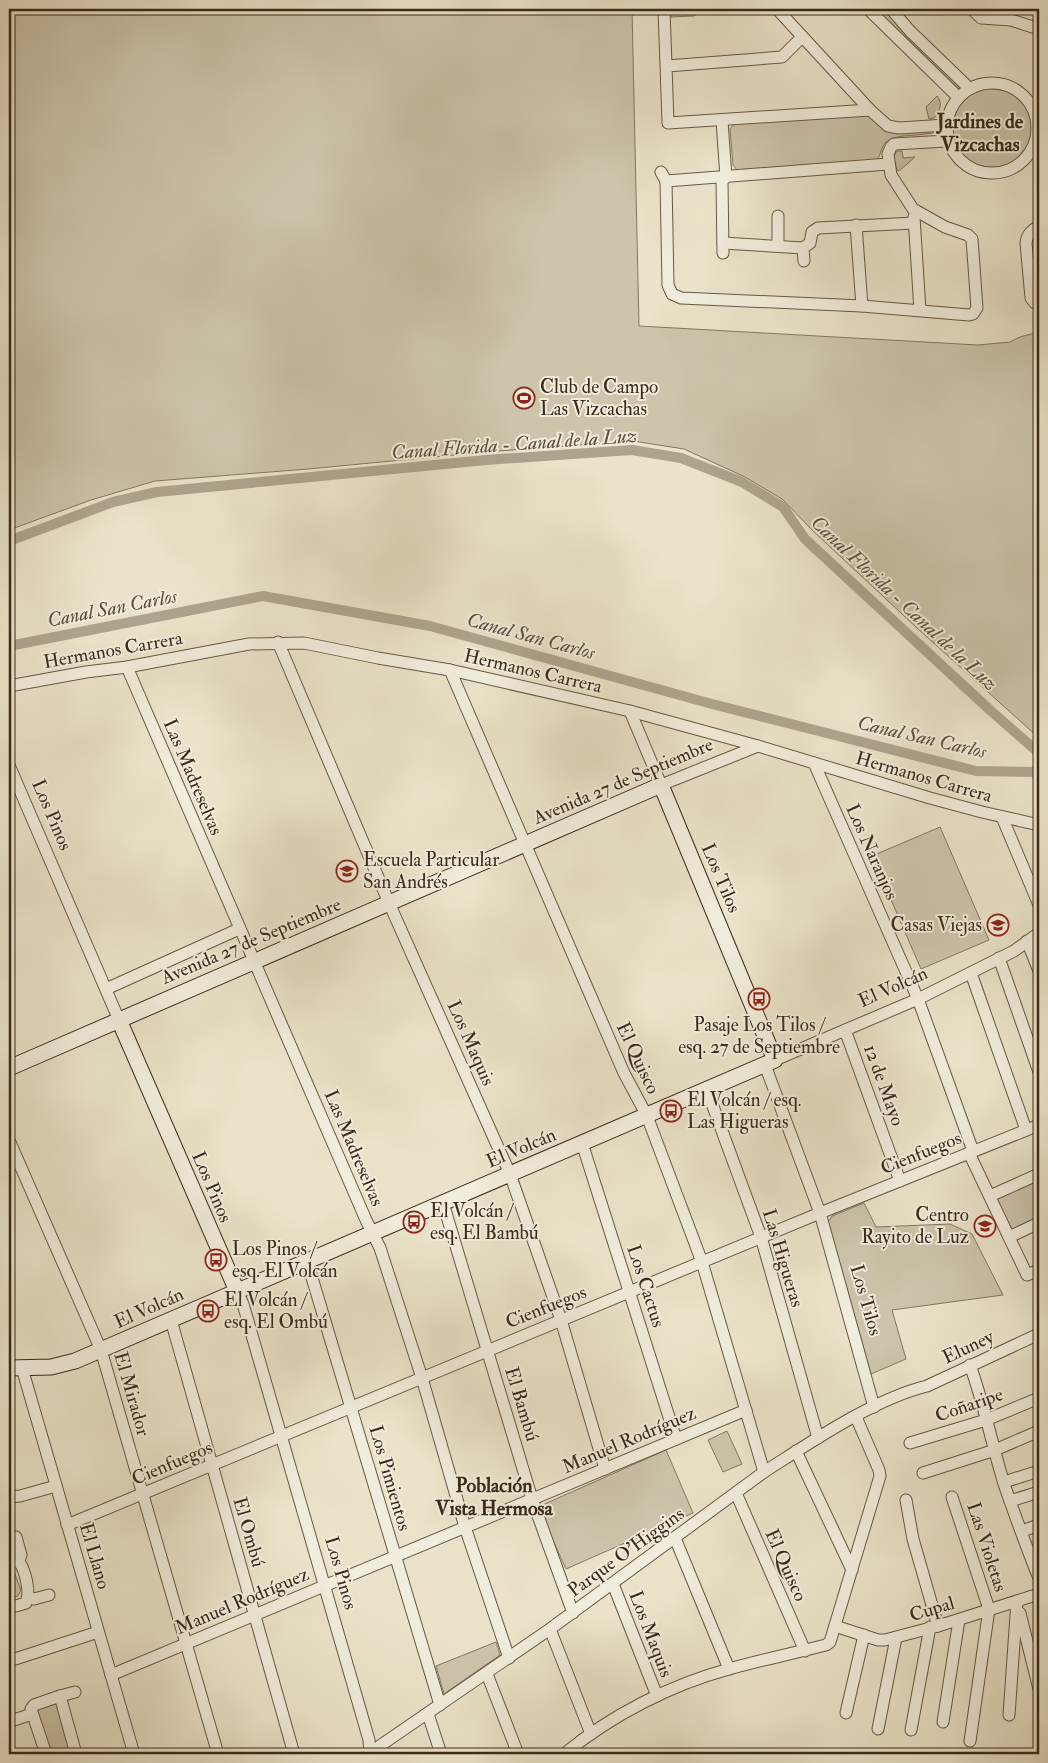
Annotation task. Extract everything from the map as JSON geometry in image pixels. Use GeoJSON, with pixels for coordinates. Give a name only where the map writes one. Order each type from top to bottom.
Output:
{"type":"FeatureCollection","features":[{"type":"Feature","properties":{"kind":"street"},"geometry":{"type":"LineString","coordinates":[[664,9],[668,123],[870,110]]}},
{"type":"Feature","properties":{"kind":"street"},"geometry":{"type":"LineString","coordinates":[[777,9],[870,110],[888,126],[946,125]]}},
{"type":"Feature","properties":{"kind":"street"},"geometry":{"type":"LineString","coordinates":[[868,9],[958,97]]}},
{"type":"Feature","properties":{"kind":"street"},"geometry":{"type":"LineString","coordinates":[[891,9],[910,31],[969,88]]}},
{"type":"Feature","properties":{"kind":"street"},"geometry":{"type":"LineString","coordinates":[[972,9],[981,18],[1011,14],[1039,28]]}},
{"type":"Feature","properties":{"kind":"street"},"geometry":{"type":"LineString","coordinates":[[667,66],[782,57],[802,37]]}},
{"type":"Feature","properties":{"kind":"street"},"geometry":{"type":"LineString","coordinates":[[996,83],[1010,86],[1022,94],[1031,104],[1038,117],[1038,133],[1033,148],[1023,161],[1010,170],[994,174],[978,172],[964,164],[953,152],[948,141],[946,125],[950,109],[958,97],[969,88],[982,84],[996,83]]}},
{"type":"Feature","properties":{"kind":"street"},"geometry":{"type":"LineString","coordinates":[[722,121],[726,177],[722,181],[723,248],[778,246],[804,248],[810,243],[812,232],[818,228],[914,223]]}},
{"type":"Feature","properties":{"kind":"street"},"geometry":{"type":"LineString","coordinates":[[888,164],[726,177],[664,176],[668,285],[672,294],[680,298],[862,306],[973,314],[977,308],[973,248],[970,237],[965,233],[934,222],[913,209],[891,175],[888,164],[890,147],[894,144],[948,141]]}},
{"type":"Feature","properties":{"kind":"street"},"geometry":{"type":"LineString","coordinates":[[913,209],[920,310]]}},
{"type":"Feature","properties":{"kind":"street"},"geometry":{"type":"LineString","coordinates":[[778,216],[778,246]]}},
{"type":"Feature","properties":{"kind":"street"},"geometry":{"type":"LineString","coordinates":[[856,226],[862,306]]}},
{"type":"Feature","properties":{"kind":"street"},"geometry":{"type":"LineString","coordinates":[[1039,226],[1030,232],[1026,243],[1031,298],[1035,303],[1039,304]]}},
{"type":"Feature","properties":{"kind":"street"},"geometry":{"type":"LineString","coordinates":[[804,248],[804,261]]}},
{"type":"Feature","properties":{"kind":"street","name":"Hermanos Carrera"},"geometry":{"type":"LineString","coordinates":[[9,686],[86,672],[127,667],[241,645],[278,642],[304,643],[450,670],[630,711],[758,746],[939,800],[1039,825]]}},
{"type":"Feature","properties":{"kind":"street","name":"Los Maquis"},"geometry":{"type":"LineString","coordinates":[[278,642],[389,903],[510,1174],[561,1320],[605,1469]]}},
{"type":"Feature","properties":{"kind":"street","name":"Las Madreselvas"},"geometry":{"type":"LineString","coordinates":[[127,667],[239,929],[380,1248],[422,1378],[465,1527],[510,1658]]}},
{"type":"Feature","properties":{"kind":"street","name":"El Quisco"},"geometry":{"type":"LineString","coordinates":[[450,670],[624,1073],[647,1116],[702,1262],[764,1472]]}},
{"type":"Feature","properties":{"kind":"street","name":"Los Tilos"},"geometry":{"type":"LineString","coordinates":[[630,711],[770,1062],[820,1212],[874,1407]]}},
{"type":"Feature","properties":{"kind":"street","name":"Avenida 27 de Septiembre"},"geometry":{"type":"LineString","coordinates":[[9,1068],[525,844],[758,746]]}},
{"type":"Feature","properties":{"kind":"street","name":"Los Naranjos"},"geometry":{"type":"LineString","coordinates":[[814,763],[918,999],[971,1152],[990,1196],[1028,1275],[1039,1270]]}},
{"type":"Feature","properties":{"kind":"street","name":"Los Pinos"},"geometry":{"type":"LineString","coordinates":[[9,765],[230,1280],[243,1304],[369,1740],[369,1754]]}},
{"type":"Feature","properties":{"kind":"street"},"geometry":{"type":"LineString","coordinates":[[1002,817],[1039,905]]}},
{"type":"Feature","properties":{"kind":"street"},"geometry":{"type":"LineString","coordinates":[[106,989],[239,929]]}},
{"type":"Feature","properties":{"kind":"street","name":"El Volcán"},"geometry":{"type":"LineString","coordinates":[[15,1368],[60,1365],[101,1350],[918,999],[1014,951],[1039,933]]}},
{"type":"Feature","properties":{"kind":"street"},"geometry":{"type":"LineString","coordinates":[[1027,941],[1039,971]]}},
{"type":"Feature","properties":{"kind":"street"},"geometry":{"type":"LineString","coordinates":[[999,958],[1039,1072]]}},
{"type":"Feature","properties":{"kind":"street"},"geometry":{"type":"LineString","coordinates":[[971,973],[1026,1130]]}},
{"type":"Feature","properties":{"kind":"street","name":"12 de Mayo"},"geometry":{"type":"LineString","coordinates":[[845,1030],[900,1181]]}},
{"type":"Feature","properties":{"kind":"street","name":"Las Higueras"},"geometry":{"type":"LineString","coordinates":[[707,1090],[761,1237],[818,1438]]}},
{"type":"Feature","properties":{"kind":"street","name":"Cienfuegos"},"geometry":{"type":"LineString","coordinates":[[68,1525],[820,1212],[1039,1124]]}},
{"type":"Feature","properties":{"kind":"street","name":"El Mirador"},"geometry":{"type":"LineString","coordinates":[[9,1140],[101,1350],[218,1754]]}},
{"type":"Feature","properties":{"kind":"street","name":"Los Cactus"},"geometry":{"type":"LineString","coordinates":[[582,1143],[676,1439]]}},
{"type":"Feature","properties":{"kind":"street"},"geometry":{"type":"LineString","coordinates":[[990,1196],[1039,1174]]}},
{"type":"Feature","properties":{"kind":"street","name":"El Bambú"},"geometry":{"type":"LineString","coordinates":[[443,1203],[532,1499],[573,1613]]}},
{"type":"Feature","properties":{"kind":"street"},"geometry":{"type":"LineString","coordinates":[[1009,1237],[1039,1223]]}},
{"type":"Feature","properties":{"kind":"street","name":"Los Pimientos"},"geometry":{"type":"LineString","coordinates":[[307,1261],[440,1706]]}},
{"type":"Feature","properties":{"kind":"street","name":"El Ombú"},"geometry":{"type":"LineString","coordinates":[[171,1320],[294,1754]]}},
{"type":"Feature","properties":{"kind":"street","name":"Eluney"},"geometry":{"type":"LineString","coordinates":[[911,1390],[927,1386],[1039,1334]]}},
{"type":"Feature","properties":{"kind":"street"},"geometry":{"type":"LineString","coordinates":[[970,1365],[981,1395],[986,1420],[1010,1501],[1036,1562],[1039,1578]]}},
{"type":"Feature","properties":{"kind":"street","name":"El Llano"},"geometry":{"type":"LineString","coordinates":[[15,1368],[56,1486],[134,1754]]}},
{"type":"Feature","properties":{"kind":"street","name":"Parque O'Higgins"},"geometry":{"type":"LineString","coordinates":[[369,1754],[510,1658],[764,1472],[818,1438],[874,1407],[911,1390]]}},
{"type":"Feature","properties":{"kind":"street","name":"Coñaripe"},"geometry":{"type":"LineString","coordinates":[[910,1443],[986,1420],[1039,1398]]}},
{"type":"Feature","properties":{"kind":"street","name":"Manuel Rodríguez"},"geometry":{"type":"LineString","coordinates":[[111,1675],[746,1410]]}},
{"type":"Feature","properties":{"kind":"street"},"geometry":{"type":"LineString","coordinates":[[564,1754],[591,1734],[657,1696],[728,1669],[805,1651],[830,1642],[880,1474],[856,1417]]}},
{"type":"Feature","properties":{"kind":"street"},"geometry":{"type":"LineString","coordinates":[[923,1473],[995,1450],[1039,1431]]}},
{"type":"Feature","properties":{"kind":"street"},"geometry":{"type":"LineString","coordinates":[[796,1451],[852,1570]]}},
{"type":"Feature","properties":{"kind":"street"},"geometry":{"type":"LineString","coordinates":[[1004,1482],[1039,1471]]}},
{"type":"Feature","properties":{"kind":"street"},"geometry":{"type":"LineString","coordinates":[[9,1503],[14,1497],[56,1486]]}},
{"type":"Feature","properties":{"kind":"street"},"geometry":{"type":"LineString","coordinates":[[1010,1501],[1039,1492]]}},
{"type":"Feature","properties":{"kind":"street","name":"El Quisco"},"geometry":{"type":"LineString","coordinates":[[736,1493],[805,1651]]}},
{"type":"Feature","properties":{"kind":"street","name":"Las Violetas"},"geometry":{"type":"LineString","coordinates":[[952,1497],[989,1609]]}},
{"type":"Feature","properties":{"kind":"street"},"geometry":{"type":"LineString","coordinates":[[906,1500],[913,1539],[934,1627],[911,1730]]}},
{"type":"Feature","properties":{"kind":"street"},"geometry":{"type":"LineString","coordinates":[[1022,1531],[1039,1525]]}},
{"type":"Feature","properties":{"kind":"street"},"geometry":{"type":"LineString","coordinates":[[9,1608],[26,1603],[28,1597],[22,1566],[14,1562],[22,1555],[16,1537]]}},
{"type":"Feature","properties":{"kind":"street"},"geometry":{"type":"LineString","coordinates":[[675,1538],[728,1669]]}},
{"type":"Feature","properties":{"kind":"street","name":"Los Maquis"},"geometry":{"type":"LineString","coordinates":[[613,1584],[657,1696]]}},
{"type":"Feature","properties":{"kind":"street"},"geometry":{"type":"LineString","coordinates":[[28,1597],[34,1599],[49,1594]]}},
{"type":"Feature","properties":{"kind":"street","name":"Cupal"},"geometry":{"type":"LineString","coordinates":[[835,1626],[878,1640],[896,1638],[1039,1594]]}},
{"type":"Feature","properties":{"kind":"street"},"geometry":{"type":"LineString","coordinates":[[1017,1601],[1039,1689]]}},
{"type":"Feature","properties":{"kind":"street"},"geometry":{"type":"LineString","coordinates":[[1009,1715],[1017,1601]]}},
{"type":"Feature","properties":{"kind":"street"},"geometry":{"type":"LineString","coordinates":[[970,1741],[989,1609]]}},
{"type":"Feature","properties":{"kind":"street"},"geometry":{"type":"LineString","coordinates":[[943,1722],[959,1620]]}},
{"type":"Feature","properties":{"kind":"street"},"geometry":{"type":"LineString","coordinates":[[550,1629],[591,1734]]}},
{"type":"Feature","properties":{"kind":"street"},"geometry":{"type":"LineString","coordinates":[[9,1661],[98,1632]]}},
{"type":"Feature","properties":{"kind":"street"},"geometry":{"type":"LineString","coordinates":[[846,1713],[864,1635]]}},
{"type":"Feature","properties":{"kind":"street"},"geometry":{"type":"LineString","coordinates":[[878,1729],[896,1638]]}},
{"type":"Feature","properties":{"kind":"street"},"geometry":{"type":"LineString","coordinates":[[487,1674],[518,1754]]}},
{"type":"Feature","properties":{"kind":"street"},"geometry":{"type":"LineString","coordinates":[[46,1754],[31,1709],[34,1705],[75,1692]]}},
{"type":"Feature","properties":{"kind":"street"},"geometry":{"type":"LineString","coordinates":[[60,1696],[76,1754]]}},
{"type":"Feature","properties":{"kind":"street"},"geometry":{"type":"LineString","coordinates":[[11,1721],[32,1714]]}},
{"type":"Feature","properties":{"kind":"street"},"geometry":{"type":"LineString","coordinates":[[428,1714],[441,1754]]}},
{"type":"Feature","properties":{"kind":"shaded area","name":"Club de Campo Las Vizcachas"},"geometry":{"type":"Polygon","coordinates":[[[9,9],[632,9],[639,326],[978,345],[1010,342],[1035,333],[1039,355],[1039,738],[917,628],[812,530],[782,499],[745,477],[684,449],[633,441],[155,481],[91,500],[9,530],[9,9]]]}},
{"type":"Feature","properties":{"kind":"shaded area"},"geometry":{"type":"Polygon","coordinates":[[[670,9],[698,10],[694,16],[670,17],[670,9]]]}},
{"type":"Feature","properties":{"kind":"shaded area"},"geometry":{"type":"Polygon","coordinates":[[[876,9],[884,9],[962,89],[957,91],[876,9]]]}},
{"type":"Feature","properties":{"kind":"shaded area"},"geometry":{"type":"Polygon","coordinates":[[[993,87],[1009,90],[1022,99],[1031,112],[1034,128],[1031,144],[1022,157],[1009,166],[993,169],[977,166],[964,157],[955,144],[952,128],[955,112],[964,99],[977,90],[993,87]]]}},
{"type":"Feature","properties":{"kind":"shaded area"},"geometry":{"type":"Polygon","coordinates":[[[937,96],[940,102],[938,113],[934,118],[929,119],[926,107],[937,96]]]}},
{"type":"Feature","properties":{"kind":"shaded area"},"geometry":{"type":"Polygon","coordinates":[[[869,113],[877,119],[938,131],[891,139],[884,144],[877,160],[737,170],[733,165],[730,129],[736,122],[869,113]]]}},
{"type":"Feature","properties":{"kind":"shaded area"},"geometry":{"type":"Polygon","coordinates":[[[897,151],[902,151],[903,158],[915,157],[899,171],[893,157],[897,151]]]}},
{"type":"Feature","properties":{"kind":"shaded area"},"geometry":{"type":"Polygon","coordinates":[[[940,827],[989,940],[921,969],[872,856],[940,827]]]}},
{"type":"Feature","properties":{"kind":"shaded area"},"geometry":{"type":"Polygon","coordinates":[[[1038,1179],[1039,1219],[1013,1231],[996,1198],[1038,1179]]]}},
{"type":"Feature","properties":{"kind":"shaded area"},"geometry":{"type":"Polygon","coordinates":[[[864,1203],[876,1227],[950,1224],[972,1234],[1003,1295],[892,1310],[906,1359],[871,1374],[828,1222],[832,1216],[864,1203]]]}},
{"type":"Feature","properties":{"kind":"shaded area"},"geometry":{"type":"Polygon","coordinates":[[[727,1431],[742,1464],[723,1472],[708,1440],[727,1431]]]}},
{"type":"Feature","properties":{"kind":"shaded area"},"geometry":{"type":"Polygon","coordinates":[[[666,1450],[693,1513],[566,1569],[538,1507],[666,1450]]]}},
{"type":"Feature","properties":{"kind":"shaded area"},"geometry":{"type":"Polygon","coordinates":[[[9,1567],[13,1569],[21,1590],[18,1596],[9,1599],[9,1567]]]}},
{"type":"Feature","properties":{"kind":"shaded area"},"geometry":{"type":"Polygon","coordinates":[[[496,1642],[500,1655],[444,1694],[436,1666],[496,1642]]]}},
{"type":"Feature","properties":{"kind":"shaded area"},"geometry":{"type":"Polygon","coordinates":[[[59,1701],[74,1750],[60,1754],[47,1754],[34,1709],[59,1701]]]}},
{"type":"Feature","properties":{"kind":"waterway","name":"Canal Florida - Canal de la Luz"},"geometry":{"type":"LineString","coordinates":[[9,541],[113,502],[157,492],[486,460],[632,450],[681,458],[742,482],[783,507],[805,539],[1039,753]]}},
{"type":"Feature","properties":{"kind":"waterway","name":"Canal San Carlos"},"geometry":{"type":"LineString","coordinates":[[9,646],[263,596],[430,626],[712,704],[976,771],[1039,772]]}},
{"type":"Feature","properties":{"kind":"place","name":"Club de Campo Las Vizcachas"},"geometry":{"type":"Point","coordinates":[524,398]}},
{"type":"Feature","properties":{"kind":"place","name":"Escuela Particular San Andrés"},"geometry":{"type":"Point","coordinates":[347,871]}},
{"type":"Feature","properties":{"kind":"place","name":"Casas Viejas"},"geometry":{"type":"Point","coordinates":[998,925]}},
{"type":"Feature","properties":{"kind":"place","name":"Pasaje Los Tilos / esq. 27 de Septiembre"},"geometry":{"type":"Point","coordinates":[759,999]}},
{"type":"Feature","properties":{"kind":"place","name":"El Volcán / esq. Las Higueras"},"geometry":{"type":"Point","coordinates":[671,1111]}},
{"type":"Feature","properties":{"kind":"place","name":"El Volcán / esq. El Bambú"},"geometry":{"type":"Point","coordinates":[414,1222]}},
{"type":"Feature","properties":{"kind":"place","name":"Centro Rayito de Luz"},"geometry":{"type":"Point","coordinates":[985,1226]}},
{"type":"Feature","properties":{"kind":"place","name":"Los Pinos / esq. El Volcán"},"geometry":{"type":"Point","coordinates":[216,1260]}},
{"type":"Feature","properties":{"kind":"place","name":"El Volcán / esq. El Ombú"},"geometry":{"type":"Point","coordinates":[208,1311]}},
{"type":"Feature","properties":{"kind":"district","name":"Jardines de Vizcachas"},"geometry":{"type":"Point","coordinates":[980,132]}},
{"type":"Feature","properties":{"kind":"district","name":"Población Vista Hermosa"},"geometry":{"type":"Point","coordinates":[494,1496]}}]}
